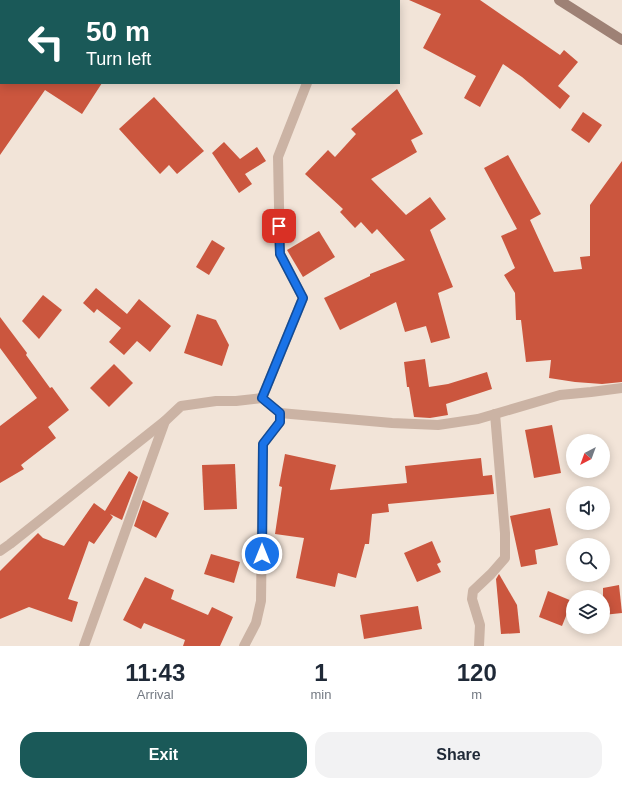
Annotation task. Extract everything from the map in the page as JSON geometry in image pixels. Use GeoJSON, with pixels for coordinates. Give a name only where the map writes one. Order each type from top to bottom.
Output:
{"type":"FeatureCollection","features":[{"type":"Feature","properties":{"kind":"main road"},"geometry":{"type":"LineString","coordinates":[[559,0],[622,40]]}},
{"type":"Feature","properties":{"kind":"street"},"geometry":{"type":"LineString","coordinates":[[262,398],[303,298],[280,254],[278,157],[308,84]]}},
{"type":"Feature","properties":{"kind":"street"},"geometry":{"type":"LineString","coordinates":[[0,551],[165,421],[181,406],[216,401],[236,401],[262,398],[280,413],[392,423],[438,425],[478,419],[560,395],[622,388]]}},
{"type":"Feature","properties":{"kind":"street"},"geometry":{"type":"LineString","coordinates":[[244,646],[256,623],[261,601],[263,444],[280,422],[280,413]]}},
{"type":"Feature","properties":{"kind":"street"},"geometry":{"type":"LineString","coordinates":[[479,646],[480,625],[472,599],[473,591],[505,558],[505,533],[495,414]]}},
{"type":"Feature","properties":{"kind":"street"},"geometry":{"type":"LineString","coordinates":[[84,646],[165,421]]}},
{"type":"Feature","properties":{"kind":"building"},"geometry":{"type":"Polygon","coordinates":[[[409,0],[480,0],[560,55],[564,50],[578,62],[558,86],[570,96],[560,109],[522,77],[503,64],[480,107],[464,98],[476,76],[423,48],[441,14],[409,0]]]}},
{"type":"Feature","properties":{"kind":"building"},"geometry":{"type":"Polygon","coordinates":[[[0,84],[101,84],[82,114],[45,90],[0,155],[0,84]]]}},
{"type":"Feature","properties":{"kind":"building"},"geometry":{"type":"Polygon","coordinates":[[[397,89],[423,134],[411,140],[417,152],[371,179],[406,215],[430,197],[446,219],[430,230],[453,287],[438,293],[450,338],[431,343],[426,326],[405,332],[396,302],[340,330],[324,298],[370,276],[370,274],[405,260],[377,229],[372,234],[361,222],[355,228],[340,212],[343,209],[305,174],[328,150],[335,157],[356,134],[351,129],[397,89]]]}},
{"type":"Feature","properties":{"kind":"building"},"geometry":{"type":"Polygon","coordinates":[[[154,97],[204,151],[177,174],[169,165],[160,174],[119,129],[154,97]]]}},
{"type":"Feature","properties":{"kind":"building"},"geometry":{"type":"Polygon","coordinates":[[[583,112],[602,125],[589,143],[571,130],[583,112]]]}},
{"type":"Feature","properties":{"kind":"building"},"geometry":{"type":"Polygon","coordinates":[[[224,142],[240,159],[257,147],[266,161],[245,174],[252,184],[239,193],[212,153],[224,142]]]}},
{"type":"Feature","properties":{"kind":"building"},"geometry":{"type":"Polygon","coordinates":[[[508,155],[541,214],[530,220],[554,272],[582,269],[580,257],[590,256],[590,205],[622,161],[622,382],[602,384],[549,378],[551,360],[526,362],[521,320],[516,320],[515,293],[504,275],[515,268],[501,236],[517,229],[484,168],[508,155]]]}},
{"type":"Feature","properties":{"kind":"building"},"geometry":{"type":"Polygon","coordinates":[[[319,231],[335,257],[303,277],[287,250],[319,231]]]}},
{"type":"Feature","properties":{"kind":"building"},"geometry":{"type":"Polygon","coordinates":[[[212,240],[225,248],[209,275],[196,267],[212,240]]]}},
{"type":"Feature","properties":{"kind":"building"},"geometry":{"type":"Polygon","coordinates":[[[96,288],[127,314],[139,299],[171,326],[150,352],[137,341],[124,355],[109,342],[121,328],[97,309],[94,313],[83,303],[96,288]]]}},
{"type":"Feature","properties":{"kind":"building"},"geometry":{"type":"Polygon","coordinates":[[[43,295],[62,310],[39,339],[22,321],[43,295]]]}},
{"type":"Feature","properties":{"kind":"building"},"geometry":{"type":"Polygon","coordinates":[[[197,314],[216,320],[229,345],[222,366],[184,353],[197,314]]]}},
{"type":"Feature","properties":{"kind":"building"},"geometry":{"type":"Polygon","coordinates":[[[0,317],[27,353],[26,355],[50,388],[52,387],[69,410],[48,427],[56,438],[21,465],[24,469],[0,483],[0,426],[37,398],[0,348],[0,317]]]}},
{"type":"Feature","properties":{"kind":"building"},"geometry":{"type":"Polygon","coordinates":[[[425,359],[429,387],[448,384],[487,372],[492,389],[446,404],[448,415],[430,418],[414,417],[409,387],[407,387],[404,362],[425,359]]]}},
{"type":"Feature","properties":{"kind":"building"},"geometry":{"type":"Polygon","coordinates":[[[114,364],[133,383],[109,407],[90,388],[114,364]]]}},
{"type":"Feature","properties":{"kind":"building"},"geometry":{"type":"Polygon","coordinates":[[[552,425],[561,473],[534,478],[525,430],[552,425]]]}},
{"type":"Feature","properties":{"kind":"building"},"geometry":{"type":"Polygon","coordinates":[[[285,454],[336,465],[330,490],[407,483],[405,466],[481,458],[483,476],[492,475],[494,494],[388,504],[389,512],[372,514],[369,544],[365,544],[356,578],[338,573],[335,587],[296,578],[304,538],[275,534],[282,487],[279,486],[285,454]]]}},
{"type":"Feature","properties":{"kind":"building"},"geometry":{"type":"Polygon","coordinates":[[[235,464],[237,509],[204,510],[202,465],[235,464]]]}},
{"type":"Feature","properties":{"kind":"building"},"geometry":{"type":"Polygon","coordinates":[[[129,471],[138,477],[122,520],[110,514],[113,517],[94,544],[89,541],[68,599],[78,602],[72,622],[29,607],[0,619],[0,571],[38,533],[43,538],[64,546],[94,503],[105,511],[129,471]]]}},
{"type":"Feature","properties":{"kind":"building"},"geometry":{"type":"Polygon","coordinates":[[[143,500],[169,513],[156,538],[134,526],[143,500]]]}},
{"type":"Feature","properties":{"kind":"building"},"geometry":{"type":"Polygon","coordinates":[[[550,508],[558,545],[535,550],[537,564],[521,567],[510,516],[550,508]]]}},
{"type":"Feature","properties":{"kind":"building"},"geometry":{"type":"Polygon","coordinates":[[[432,541],[441,562],[437,564],[441,572],[417,582],[404,553],[432,541]]]}},
{"type":"Feature","properties":{"kind":"building"},"geometry":{"type":"Polygon","coordinates":[[[211,554],[240,562],[234,583],[204,574],[211,554]]]}},
{"type":"Feature","properties":{"kind":"building"},"geometry":{"type":"Polygon","coordinates":[[[499,574],[517,605],[520,633],[501,634],[496,579],[499,574]]]}},
{"type":"Feature","properties":{"kind":"building"},"geometry":{"type":"Polygon","coordinates":[[[145,577],[174,590],[171,599],[208,615],[212,607],[233,617],[220,646],[183,646],[185,640],[144,623],[141,629],[123,620],[145,577]]]}},
{"type":"Feature","properties":{"kind":"building"},"geometry":{"type":"Polygon","coordinates":[[[619,585],[622,613],[610,614],[610,590],[603,590],[603,588],[619,585]]]}},
{"type":"Feature","properties":{"kind":"building"},"geometry":{"type":"Polygon","coordinates":[[[548,591],[566,598],[566,616],[562,626],[539,617],[548,591]]]}},
{"type":"Feature","properties":{"kind":"building"},"geometry":{"type":"Polygon","coordinates":[[[418,606],[422,629],[364,639],[360,615],[418,606]]]}},
{"type":"Feature","properties":{"kind":"route"},"geometry":{"type":"LineString","coordinates":[[262,554],[263,444],[280,422],[280,413],[262,398],[303,298],[280,254],[279,226]]}}]}
